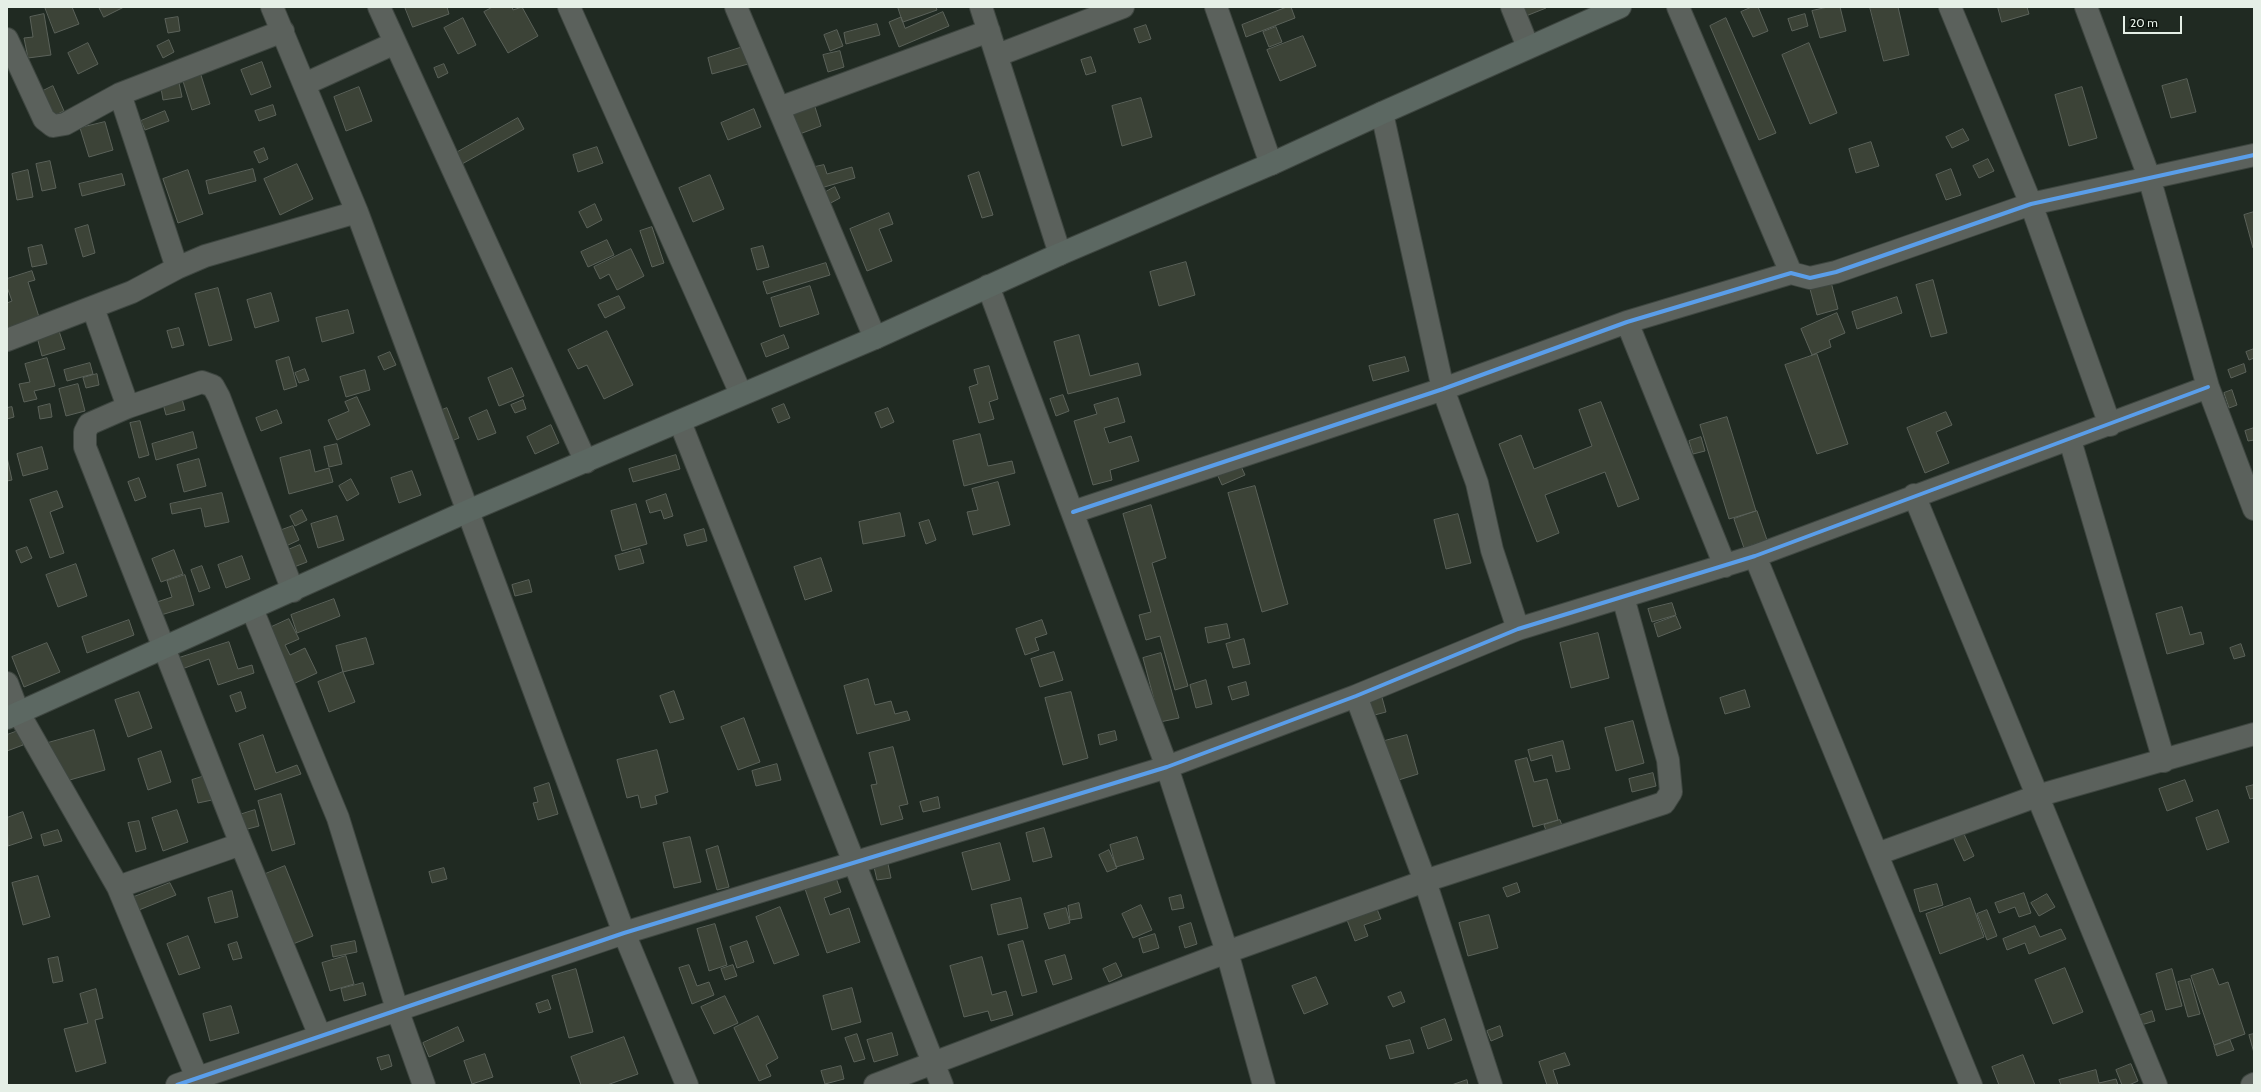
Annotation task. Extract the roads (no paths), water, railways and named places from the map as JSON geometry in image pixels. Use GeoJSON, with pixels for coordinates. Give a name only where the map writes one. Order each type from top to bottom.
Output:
{"type":"FeatureCollection","features":[{"type":"Feature","properties":{"kind":"main road"},"geometry":{"type":"LineString","coordinates":[[12,715],[293,591],[468,511],[875,338],[1060,254],[1271,164],[1528,47],[1620,7]]}},
{"type":"Feature","properties":{"kind":"street"},"geometry":{"type":"LineString","coordinates":[[272,7],[357,212],[624,933],[687,1085]]}},
{"type":"Feature","properties":{"kind":"street"},"geometry":{"type":"LineString","coordinates":[[379,7],[586,462]]}},
{"type":"Feature","properties":{"kind":"street"},"geometry":{"type":"LineString","coordinates":[[568,7],[741,394]]}},
{"type":"Feature","properties":{"kind":"street"},"geometry":{"type":"LineString","coordinates":[[736,7],[875,338]]}},
{"type":"Feature","properties":{"kind":"street"},"geometry":{"type":"LineString","coordinates":[[981,7],[998,54],[1060,254]]}},
{"type":"Feature","properties":{"kind":"street"},"geometry":{"type":"LineString","coordinates":[[998,54],[1123,7]]}},
{"type":"Feature","properties":{"kind":"street"},"geometry":{"type":"LineString","coordinates":[[1216,7],[1271,164]]}},
{"type":"Feature","properties":{"kind":"street"},"geometry":{"type":"LineString","coordinates":[[1512,7],[1528,47]]}},
{"type":"Feature","properties":{"kind":"street"},"geometry":{"type":"LineString","coordinates":[[1678,7],[1791,273]]}},
{"type":"Feature","properties":{"kind":"street"},"geometry":{"type":"LineString","coordinates":[[1950,7],[2031,204],[2110,425]]}},
{"type":"Feature","properties":{"kind":"street"},"geometry":{"type":"LineString","coordinates":[[2086,7],[2149,177],[2208,387],[2254,509]]}},
{"type":"Feature","properties":{"kind":"street"},"geometry":{"type":"LineString","coordinates":[[7,38],[44,119],[53,126],[65,124],[120,94],[283,31]]}},
{"type":"Feature","properties":{"kind":"street"},"geometry":{"type":"LineString","coordinates":[[779,108],[989,31]]}},
{"type":"Feature","properties":{"kind":"street"},"geometry":{"type":"LineString","coordinates":[[305,84],[395,43]]}},
{"type":"Feature","properties":{"kind":"street"},"geometry":{"type":"LineString","coordinates":[[120,94],[177,268]]}},
{"type":"Feature","properties":{"kind":"street"},"geometry":{"type":"LineString","coordinates":[[1382,113],[1443,389],[1477,483],[1492,550],[1518,629]]}},
{"type":"Feature","properties":{"kind":"street"},"geometry":{"type":"LineString","coordinates":[[1073,512],[1443,389],[1627,322],[1791,273],[1810,278],[1836,272],[2031,204],[2254,155]]}},
{"type":"Feature","properties":{"kind":"street"},"geometry":{"type":"LineString","coordinates":[[7,340],[132,292],[177,268],[205,256],[357,212]]}},
{"type":"Feature","properties":{"kind":"street"},"geometry":{"type":"LineString","coordinates":[[988,286],[1167,767],[1227,952],[1264,1085]]}},
{"type":"Feature","properties":{"kind":"street"},"geometry":{"type":"LineString","coordinates":[[93,308],[128,407]]}},
{"type":"Feature","properties":{"kind":"street"},"geometry":{"type":"LineString","coordinates":[[1627,322],[1725,566]]}},
{"type":"Feature","properties":{"kind":"street"},"geometry":{"type":"LineString","coordinates":[[293,591],[219,397],[213,386],[202,382],[128,407],[89,424],[85,432],[84,447],[241,844],[320,1036]]}},
{"type":"Feature","properties":{"kind":"street"},"geometry":{"type":"LineString","coordinates":[[177,1085],[199,1082],[320,1036],[397,1009],[624,933],[1167,767],[1356,696],[1518,629],[1755,556],[1914,495],[2070,440],[2208,387]]}},
{"type":"Feature","properties":{"kind":"street"},"geometry":{"type":"LineString","coordinates":[[680,422],[942,1085]]}},
{"type":"Feature","properties":{"kind":"street"},"geometry":{"type":"LineString","coordinates":[[2070,440],[2164,761]]}},
{"type":"Feature","properties":{"kind":"street"},"geometry":{"type":"LineString","coordinates":[[1914,495],[2156,1085]]}},
{"type":"Feature","properties":{"kind":"street"},"geometry":{"type":"LineString","coordinates":[[1755,556],[1971,1085]]}},
{"type":"Feature","properties":{"kind":"street"},"geometry":{"type":"LineString","coordinates":[[875,1085],[1227,952],[1425,881],[1664,803],[1671,792],[1668,760],[1623,597]]}},
{"type":"Feature","properties":{"kind":"street"},"geometry":{"type":"LineString","coordinates":[[252,609],[338,818],[397,1009],[424,1085]]}},
{"type":"Feature","properties":{"kind":"street"},"geometry":{"type":"LineString","coordinates":[[7,683],[12,715],[118,887],[199,1082]]}},
{"type":"Feature","properties":{"kind":"street"},"geometry":{"type":"LineString","coordinates":[[1356,696],[1425,881],[1491,1085]]}},
{"type":"Feature","properties":{"kind":"street"},"geometry":{"type":"LineString","coordinates":[[1877,854],[2037,796],[2164,761],[2254,734]]}},
{"type":"Feature","properties":{"kind":"street"},"geometry":{"type":"LineString","coordinates":[[118,887],[241,844]]}}]}
